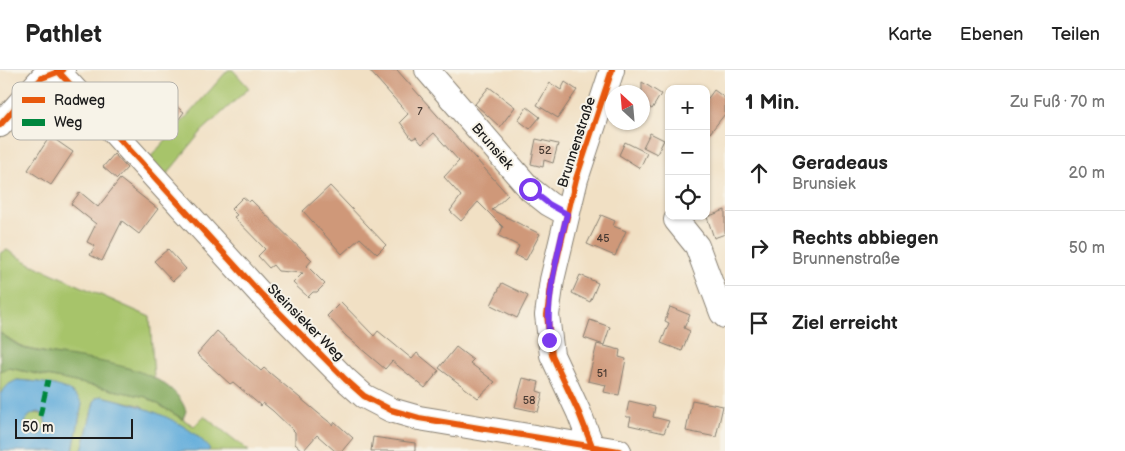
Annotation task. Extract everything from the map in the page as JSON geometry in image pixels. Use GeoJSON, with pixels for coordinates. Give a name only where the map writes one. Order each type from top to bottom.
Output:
{"type":"FeatureCollection","features":[{"type":"Feature","properties":{"kind":"street","name":"Brunsiek"},"geometry":{"type":"LineString","coordinates":[[427,70],[530,189],[549,204],[567,214]]}},
{"type":"Feature","properties":{"kind":"street","name":"Brunnenstraße"},"geometry":{"type":"LineString","coordinates":[[593,448],[579,412],[555,363],[549,340],[547,315],[552,280],[576,179],[612,70]]}},
{"type":"Feature","properties":{"kind":"street"},"geometry":{"type":"LineString","coordinates":[[38,82],[42,78],[60,71]]}},
{"type":"Feature","properties":{"kind":"street","name":"Steinsieker Weg"},"geometry":{"type":"LineString","coordinates":[[60,71],[70,82]]}},
{"type":"Feature","properties":{"kind":"street"},"geometry":{"type":"LineString","coordinates":[[0,126],[12,112]]}},
{"type":"Feature","properties":{"kind":"street","name":"Steinsieker Weg"},"geometry":{"type":"LineString","coordinates":[[122,140],[260,293],[364,396],[391,410],[418,418],[618,451]]}},
{"type":"Feature","properties":{"kind":"street"},"geometry":{"type":"LineString","coordinates":[[676,220],[697,246],[722,313],[725,316]]}},
{"type":"Feature","properties":{"kind":"green space"},"geometry":{"type":"Polygon","coordinates":[[[228,70],[233,70],[249,88],[202,131],[163,179],[147,161],[166,140],[178,140],[178,126],[228,70]]]}},
{"type":"Feature","properties":{"kind":"green space"},"geometry":{"type":"Polygon","coordinates":[[[7,250],[31,264],[150,317],[154,378],[124,368],[24,348],[0,333],[0,253],[7,250]]]}},
{"type":"Feature","properties":{"kind":"green space"},"geometry":{"type":"Polygon","coordinates":[[[0,333],[26,349],[116,365],[140,372],[160,381],[176,394],[186,411],[183,419],[146,397],[9,368],[0,371],[0,333]]]}},
{"type":"Feature","properties":{"kind":"green space"},"geometry":{"type":"Polygon","coordinates":[[[9,368],[146,397],[194,426],[204,416],[249,451],[208,451],[209,449],[140,405],[101,396],[96,398],[94,402],[82,451],[73,451],[82,404],[69,390],[37,382],[17,380],[0,394],[0,371],[9,368]]]}},
{"type":"Feature","properties":{"kind":"green space"},"geometry":{"type":"Polygon","coordinates":[[[36,413],[44,416],[47,424],[44,432],[36,435],[28,432],[25,424],[28,416],[36,413]]]}},
{"type":"Feature","properties":{"kind":"water"},"geometry":{"type":"Polygon","coordinates":[[[17,380],[44,383],[63,388],[77,397],[82,404],[73,451],[0,451],[0,394],[9,384],[17,380]],[[39,412],[28,417],[25,425],[26,429],[29,432],[40,435],[46,425],[44,415],[39,412]]]}},
{"type":"Feature","properties":{"kind":"water"},"geometry":{"type":"Polygon","coordinates":[[[101,396],[145,408],[175,421],[188,429],[210,449],[208,451],[82,451],[94,402],[96,398],[101,396]]]}},
{"type":"Feature","properties":{"kind":"building"},"geometry":{"type":"Polygon","coordinates":[[[369,70],[397,70],[508,195],[492,210],[540,234],[526,260],[515,255],[519,246],[499,236],[503,227],[478,202],[461,221],[450,211],[461,196],[444,177],[459,161],[434,133],[422,144],[416,137],[412,139],[400,122],[408,114],[369,70]]]}},
{"type":"Feature","properties":{"kind":"building"},"geometry":{"type":"Polygon","coordinates":[[[565,82],[577,90],[558,118],[537,105],[550,83],[561,90],[565,82]]]}},
{"type":"Feature","properties":{"kind":"building"},"geometry":{"type":"Polygon","coordinates":[[[489,87],[515,107],[500,127],[475,104],[489,87]]]}},
{"type":"Feature","properties":{"kind":"building"},"geometry":{"type":"Polygon","coordinates":[[[650,87],[661,94],[652,109],[650,108],[650,87]]]}},
{"type":"Feature","properties":{"kind":"building"},"geometry":{"type":"Polygon","coordinates":[[[714,90],[725,98],[725,114],[710,133],[710,130],[710,96],[714,90]]]}},
{"type":"Feature","properties":{"kind":"building"},"geometry":{"type":"Polygon","coordinates":[[[527,107],[540,117],[530,129],[518,120],[527,107]]]}},
{"type":"Feature","properties":{"kind":"building"},"geometry":{"type":"Polygon","coordinates":[[[178,108],[184,112],[178,120],[178,108]]]}},
{"type":"Feature","properties":{"kind":"building"},"geometry":{"type":"Polygon","coordinates":[[[650,133],[664,140],[657,154],[643,147],[650,133]]]}},
{"type":"Feature","properties":{"kind":"building"},"geometry":{"type":"Polygon","coordinates":[[[536,139],[558,144],[553,163],[544,160],[543,167],[531,164],[536,139]]]}},
{"type":"Feature","properties":{"kind":"building"},"geometry":{"type":"Polygon","coordinates":[[[47,140],[56,140],[73,152],[51,185],[28,170],[47,140]]]}},
{"type":"Feature","properties":{"kind":"building"},"geometry":{"type":"Polygon","coordinates":[[[625,142],[647,153],[640,168],[619,155],[625,142]]]}},
{"type":"Feature","properties":{"kind":"building"},"geometry":{"type":"Polygon","coordinates":[[[114,154],[127,168],[117,179],[103,167],[114,154]]]}},
{"type":"Feature","properties":{"kind":"building"},"geometry":{"type":"Polygon","coordinates":[[[120,179],[158,209],[139,234],[122,221],[102,261],[90,255],[95,246],[87,242],[96,224],[71,204],[80,192],[98,207],[120,179]]]}},
{"type":"Feature","properties":{"kind":"building"},"geometry":{"type":"Polygon","coordinates":[[[330,186],[386,245],[377,254],[360,238],[342,254],[303,211],[330,186]]]}},
{"type":"Feature","properties":{"kind":"building"},"geometry":{"type":"Polygon","coordinates":[[[243,197],[249,202],[251,200],[312,260],[307,266],[325,284],[317,292],[313,292],[308,297],[293,283],[303,273],[278,271],[273,265],[269,268],[258,256],[265,249],[234,217],[237,215],[231,209],[243,197]]]}},
{"type":"Feature","properties":{"kind":"building"},"geometry":{"type":"Polygon","coordinates":[[[725,210],[725,234],[714,238],[708,220],[710,220],[710,216],[725,210]]]}},
{"type":"Feature","properties":{"kind":"building"},"geometry":{"type":"Polygon","coordinates":[[[601,215],[615,221],[613,226],[626,231],[615,256],[587,244],[601,215]]]}},
{"type":"Feature","properties":{"kind":"building"},"geometry":{"type":"Polygon","coordinates":[[[168,249],[186,269],[173,281],[154,261],[168,249]]]}},
{"type":"Feature","properties":{"kind":"building"},"geometry":{"type":"Polygon","coordinates":[[[580,275],[598,283],[590,302],[572,293],[580,275]]]}},
{"type":"Feature","properties":{"kind":"building"},"geometry":{"type":"Polygon","coordinates":[[[502,283],[528,296],[517,318],[491,305],[502,283]]]}},
{"type":"Feature","properties":{"kind":"building"},"geometry":{"type":"Polygon","coordinates":[[[341,302],[374,336],[378,331],[412,359],[417,353],[439,371],[425,388],[392,361],[385,369],[346,336],[327,316],[341,302]]]}},
{"type":"Feature","properties":{"kind":"building"},"geometry":{"type":"Polygon","coordinates":[[[670,307],[690,315],[684,328],[690,331],[682,351],[661,343],[669,323],[665,321],[670,307]]]}},
{"type":"Feature","properties":{"kind":"building"},"geometry":{"type":"Polygon","coordinates":[[[590,320],[610,327],[604,345],[584,338],[590,320]]]}},
{"type":"Feature","properties":{"kind":"building"},"geometry":{"type":"Polygon","coordinates":[[[217,331],[261,371],[264,368],[333,425],[335,422],[353,438],[342,451],[335,451],[317,435],[303,451],[295,444],[295,432],[273,411],[263,403],[261,406],[233,382],[230,384],[197,354],[217,331]]]}},
{"type":"Feature","properties":{"kind":"building"},"geometry":{"type":"Polygon","coordinates":[[[597,344],[620,350],[619,357],[626,359],[619,395],[604,392],[606,385],[588,381],[597,344]]]}},
{"type":"Feature","properties":{"kind":"building"},"geometry":{"type":"Polygon","coordinates":[[[456,347],[473,360],[470,363],[495,382],[478,398],[439,368],[456,347]]]}},
{"type":"Feature","properties":{"kind":"building"},"geometry":{"type":"Polygon","coordinates":[[[523,378],[539,382],[537,391],[543,393],[538,412],[515,407],[523,378]]]}},
{"type":"Feature","properties":{"kind":"building"},"geometry":{"type":"Polygon","coordinates":[[[692,400],[723,406],[716,437],[686,431],[692,400]]]}},
{"type":"Feature","properties":{"kind":"building"},"geometry":{"type":"Polygon","coordinates":[[[629,401],[655,407],[653,417],[669,421],[664,433],[629,425],[631,417],[626,417],[629,401]]]}},
{"type":"Feature","properties":{"kind":"building"},"geometry":{"type":"Polygon","coordinates":[[[373,437],[415,443],[415,451],[371,451],[373,437]]]}},
{"type":"Feature","properties":{"kind":"marked path"},"geometry":{"type":"LineString","coordinates":[[40,416],[48,380]]}},
{"type":"Feature","properties":{"kind":"cycle path"},"geometry":{"type":"LineString","coordinates":[[57,70],[68,82]]}},
{"type":"Feature","properties":{"kind":"cycle path"},"geometry":{"type":"LineString","coordinates":[[38,82],[42,78],[63,70]]}},
{"type":"Feature","properties":{"kind":"cycle path"},"geometry":{"type":"LineString","coordinates":[[594,451],[552,355],[547,315],[552,280],[576,179],[612,70]]}},
{"type":"Feature","properties":{"kind":"cycle path"},"geometry":{"type":"LineString","coordinates":[[0,125],[12,112]]}},
{"type":"Feature","properties":{"kind":"cycle path"},"geometry":{"type":"LineString","coordinates":[[121,140],[260,293],[364,396],[391,410],[419,418],[619,451]]}},
{"type":"Feature","properties":{"kind":"route"},"geometry":{"type":"LineString","coordinates":[[530,189],[549,204],[567,214],[552,280],[547,315],[549,340]]}}]}
